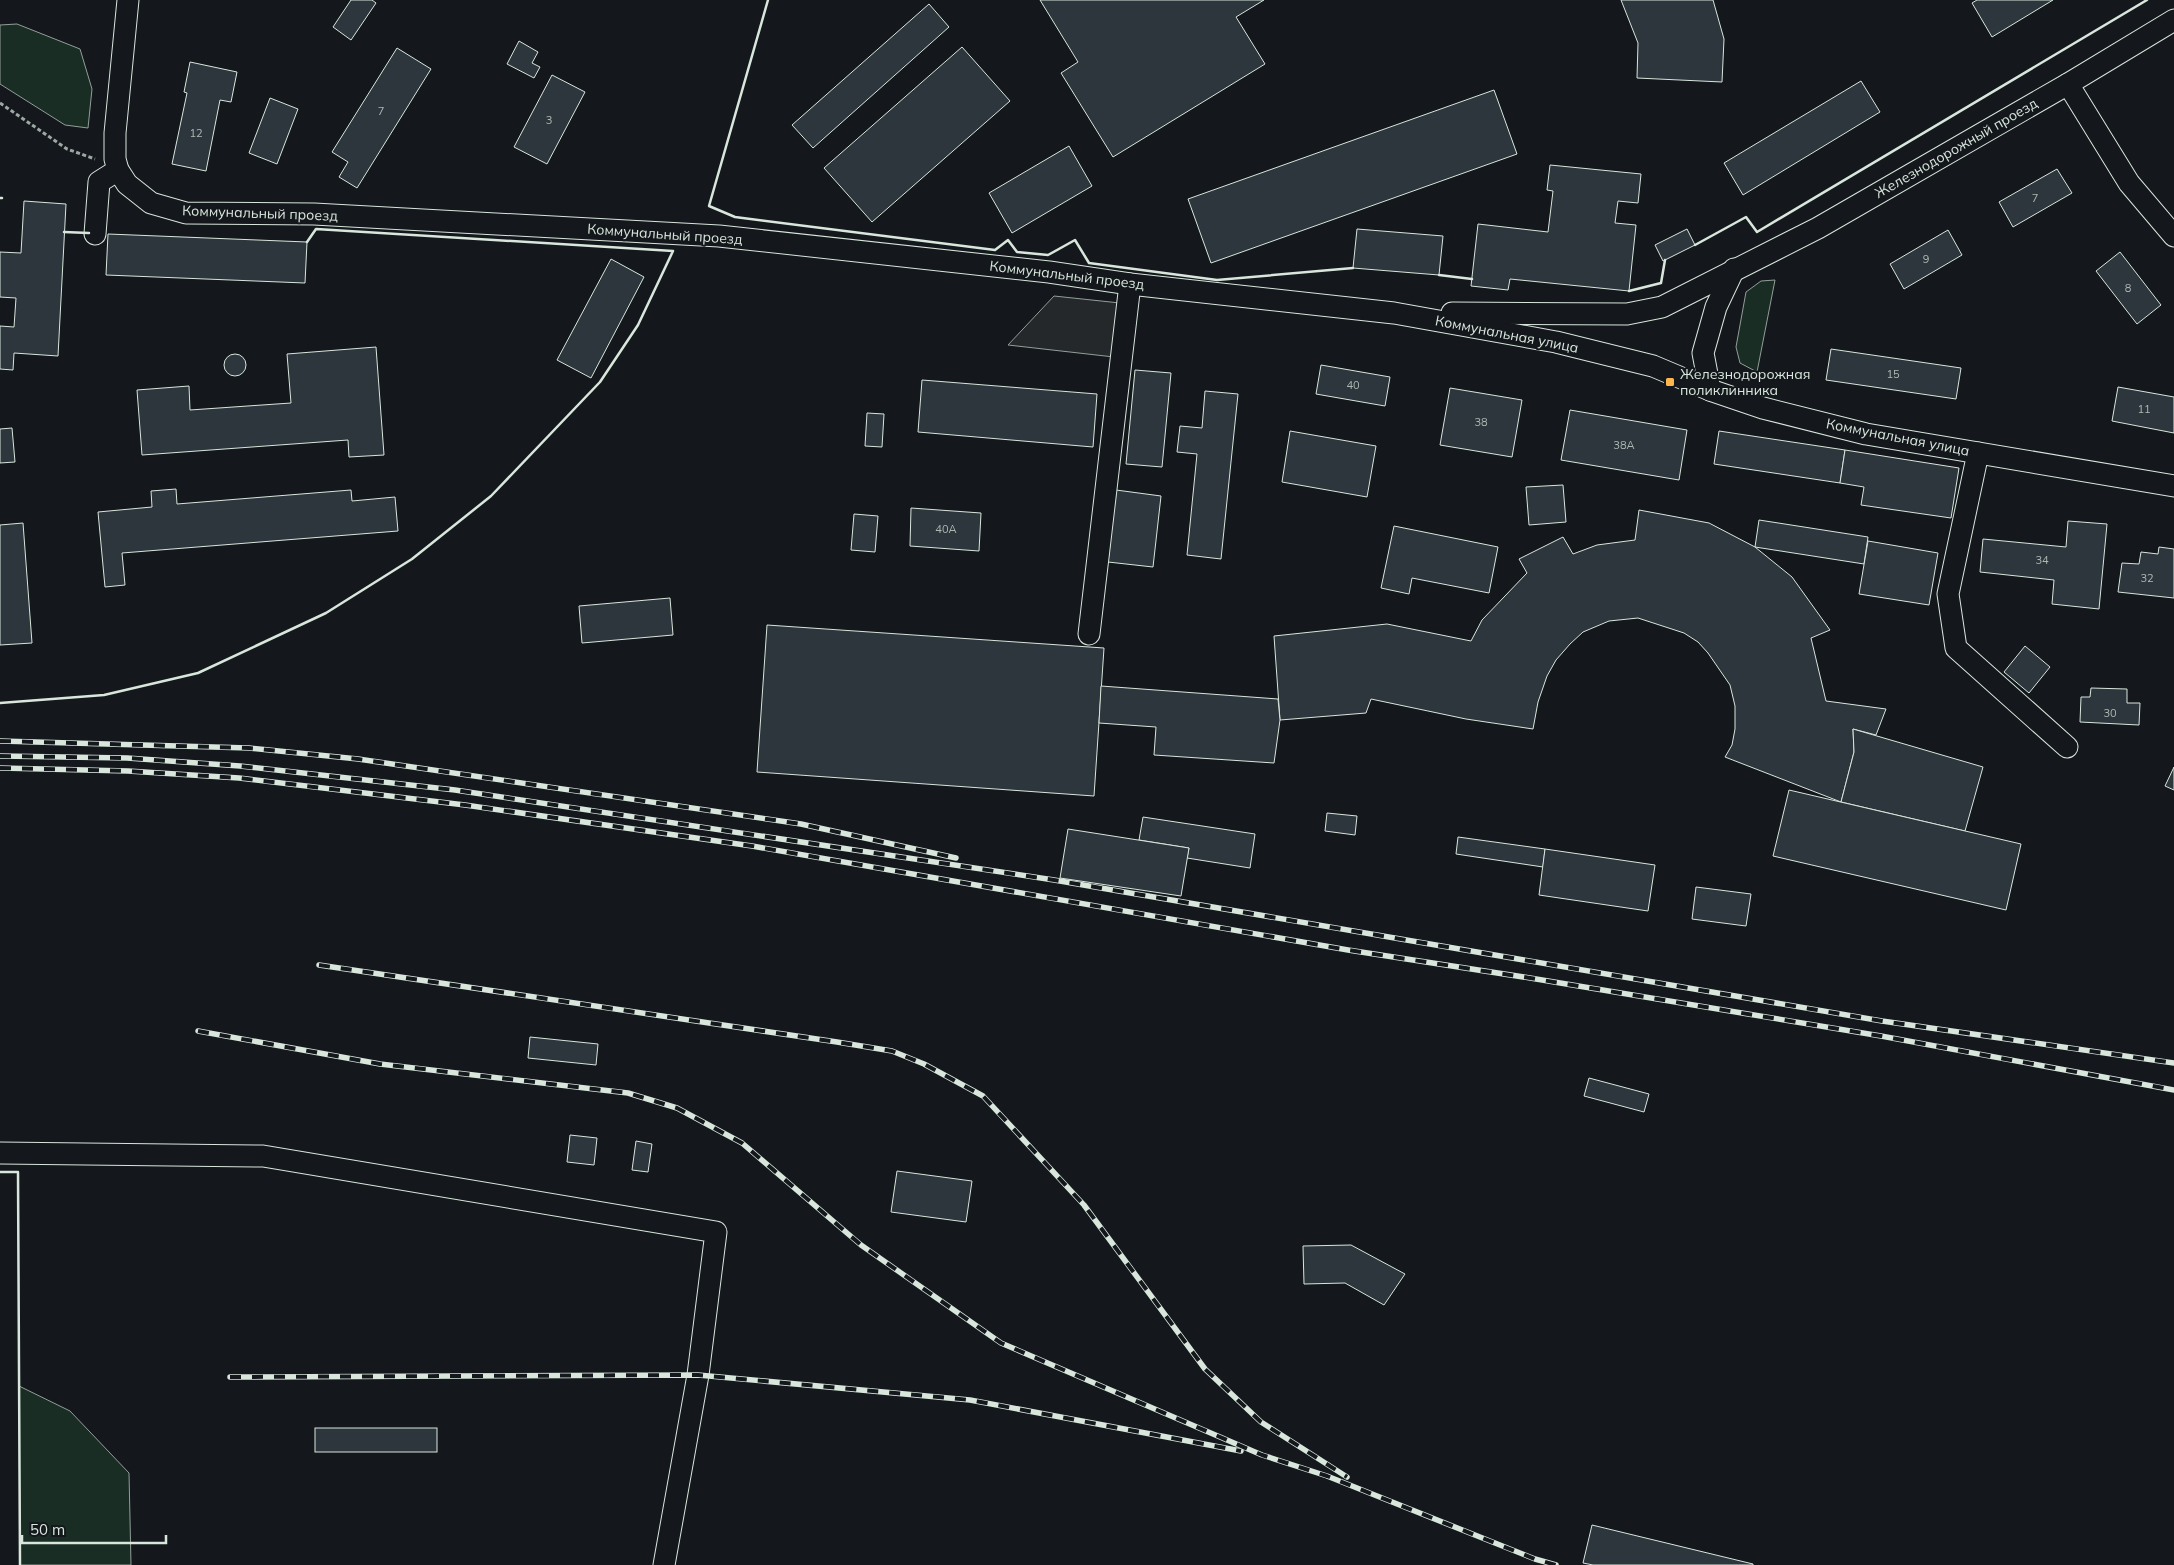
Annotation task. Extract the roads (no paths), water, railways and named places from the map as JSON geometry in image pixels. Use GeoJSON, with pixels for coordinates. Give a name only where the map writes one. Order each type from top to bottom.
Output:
{"type":"FeatureCollection","features":[{"type":"Feature","properties":{"kind":"street"},"geometry":{"type":"LineString","coordinates":[[95,234],[99,182],[117,164],[115,133],[128,0]]}},
{"type":"Feature","properties":{"kind":"street","name":"Железнодорожный проезд"},"geometry":{"type":"LineString","coordinates":[[1394,313],[1627,314],[1662,307],[1818,228],[2068,84],[2174,20]]}},
{"type":"Feature","properties":{"kind":"street"},"geometry":{"type":"LineString","coordinates":[[2068,84],[2129,183],[2174,236]]}},
{"type":"Feature","properties":{"kind":"street","name":"Коммунальный проезд"},"geometry":{"type":"LineString","coordinates":[[117,164],[127,184],[150,203],[186,213],[314,214],[719,236],[1049,272],[1130,284],[1394,313]]}},
{"type":"Feature","properties":{"kind":"street"},"geometry":{"type":"LineString","coordinates":[[1710,390],[1703,353],[1716,307],[1734,269]]}},
{"type":"Feature","properties":{"kind":"street"},"geometry":{"type":"LineString","coordinates":[[1089,634],[1130,284]]}},
{"type":"Feature","properties":{"kind":"street","name":"Коммунальная улица"},"geometry":{"type":"LineString","coordinates":[[1394,313],[1556,342],[1652,366],[1710,390],[1763,408],[1866,434],[2174,486]]}},
{"type":"Feature","properties":{"kind":"street"},"geometry":{"type":"LineString","coordinates":[[1978,453],[1948,594],[1956,648],[2067,747]]}},
{"type":"Feature","properties":{"kind":"street"},"geometry":{"type":"LineString","coordinates":[[0,1153],[263,1156],[716,1232],[698,1375],[664,1565]]}},
{"type":"Feature","properties":{"kind":"railway"},"geometry":{"type":"LineString","coordinates":[[0,741],[249,748],[358,759],[801,824],[956,858]]}},
{"type":"Feature","properties":{"kind":"railway"},"geometry":{"type":"LineString","coordinates":[[0,756],[127,758],[240,766],[455,790],[1054,880],[1882,1021],[2174,1063]]}},
{"type":"Feature","properties":{"kind":"railway"},"geometry":{"type":"LineString","coordinates":[[0,768],[128,771],[239,778],[465,805],[752,846],[1348,950],[1881,1036],[2174,1090]]}},
{"type":"Feature","properties":{"kind":"railway"},"geometry":{"type":"LineString","coordinates":[[319,965],[837,1042],[892,1051],[924,1064],[983,1096],[1084,1205],[1205,1369],[1261,1422],[1347,1477]]}},
{"type":"Feature","properties":{"kind":"railway"},"geometry":{"type":"LineString","coordinates":[[198,1031],[380,1064],[628,1093],[677,1108],[742,1143],[861,1245],[1001,1343],[1262,1455],[1327,1476],[1535,1559],[1556,1565]]}},
{"type":"Feature","properties":{"kind":"railway"},"geometry":{"type":"LineString","coordinates":[[230,1377],[698,1375],[970,1400],[1241,1451]]}},
{"type":"Feature","properties":{"kind":"place","name":"Железнодорожная поликлинника"},"geometry":{"type":"Point","coordinates":[1670,382]}}]}
